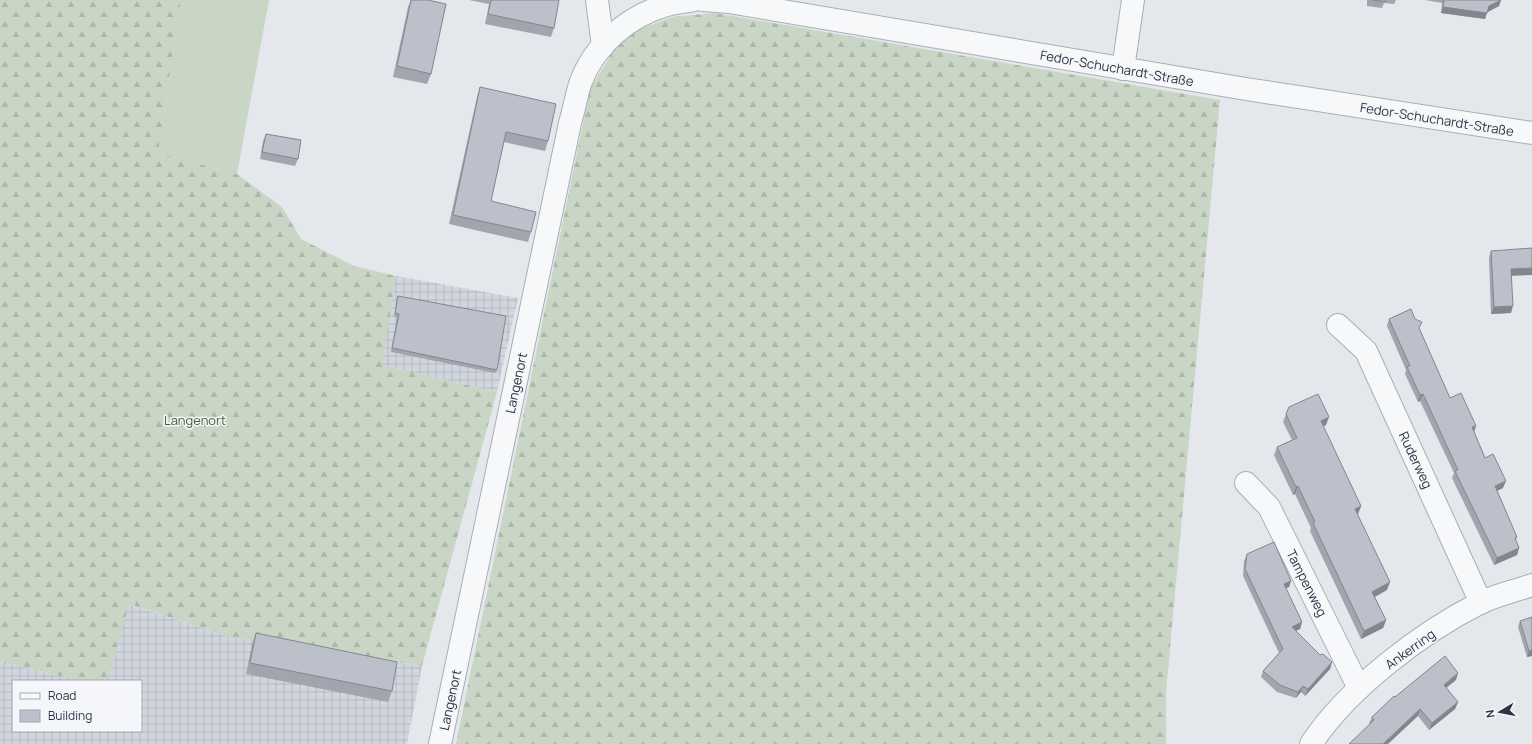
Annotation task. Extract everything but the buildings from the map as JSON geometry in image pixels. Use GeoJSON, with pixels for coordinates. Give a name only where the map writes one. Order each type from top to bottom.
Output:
{"type":"FeatureCollection","features":[{"type":"Feature","properties":{"kind":"street"},"geometry":{"type":"LineString","coordinates":[[597,0],[609,39],[639,15],[668,5],[694,0]]}},
{"type":"Feature","properties":{"kind":"street","name":"Fedor-Schuchardt-Straße"},"geometry":{"type":"LineString","coordinates":[[704,0],[729,2],[1123,69],[1532,133]]}},
{"type":"Feature","properties":{"kind":"street"},"geometry":{"type":"LineString","coordinates":[[1123,69],[1133,0]]}},
{"type":"Feature","properties":{"kind":"street","name":"Langenort"},"geometry":{"type":"LineString","coordinates":[[440,744],[570,123],[582,80],[590,63],[609,39]]}},
{"type":"Feature","properties":{"kind":"street","name":"Ruderweg"},"geometry":{"type":"LineString","coordinates":[[1338,325],[1366,351],[1481,603]]}},
{"type":"Feature","properties":{"kind":"street","name":"Tampenweg"},"geometry":{"type":"LineString","coordinates":[[1246,483],[1269,507],[1359,688]]}},
{"type":"Feature","properties":{"kind":"street","name":"Ankerring"},"geometry":{"type":"LineString","coordinates":[[1311,744],[1322,727],[1359,688],[1433,631],[1481,603],[1532,585]]}},
{"type":"Feature","properties":{"kind":"shaded area"},"geometry":{"type":"Polygon","coordinates":[[[396,276],[518,298],[497,392],[381,365],[396,276]]]}},
{"type":"Feature","properties":{"kind":"shaded area"},"geometry":{"type":"Polygon","coordinates":[[[128,604],[230,637],[422,666],[407,744],[0,744],[0,662],[76,680],[12,680],[12,732],[142,732],[142,680],[103,680],[110,675],[128,604]]]}},
{"type":"Feature","properties":{"kind":"green space","name":"Langenort"},"geometry":{"type":"Polygon","coordinates":[[[0,0],[181,0],[158,153],[237,174],[282,207],[301,239],[354,266],[396,276],[382,365],[497,392],[422,666],[230,637],[129,604],[110,675],[103,680],[76,680],[0,662],[0,0]]]}},
{"type":"Feature","properties":{"kind":"green space"},"geometry":{"type":"Polygon","coordinates":[[[181,0],[269,0],[237,174],[158,153],[181,0]]]}},
{"type":"Feature","properties":{"kind":"green space"},"geometry":{"type":"Polygon","coordinates":[[[715,13],[1220,100],[1166,692],[1166,744],[456,744],[590,89],[614,50],[637,30],[672,17],[715,13]]]}}]}
